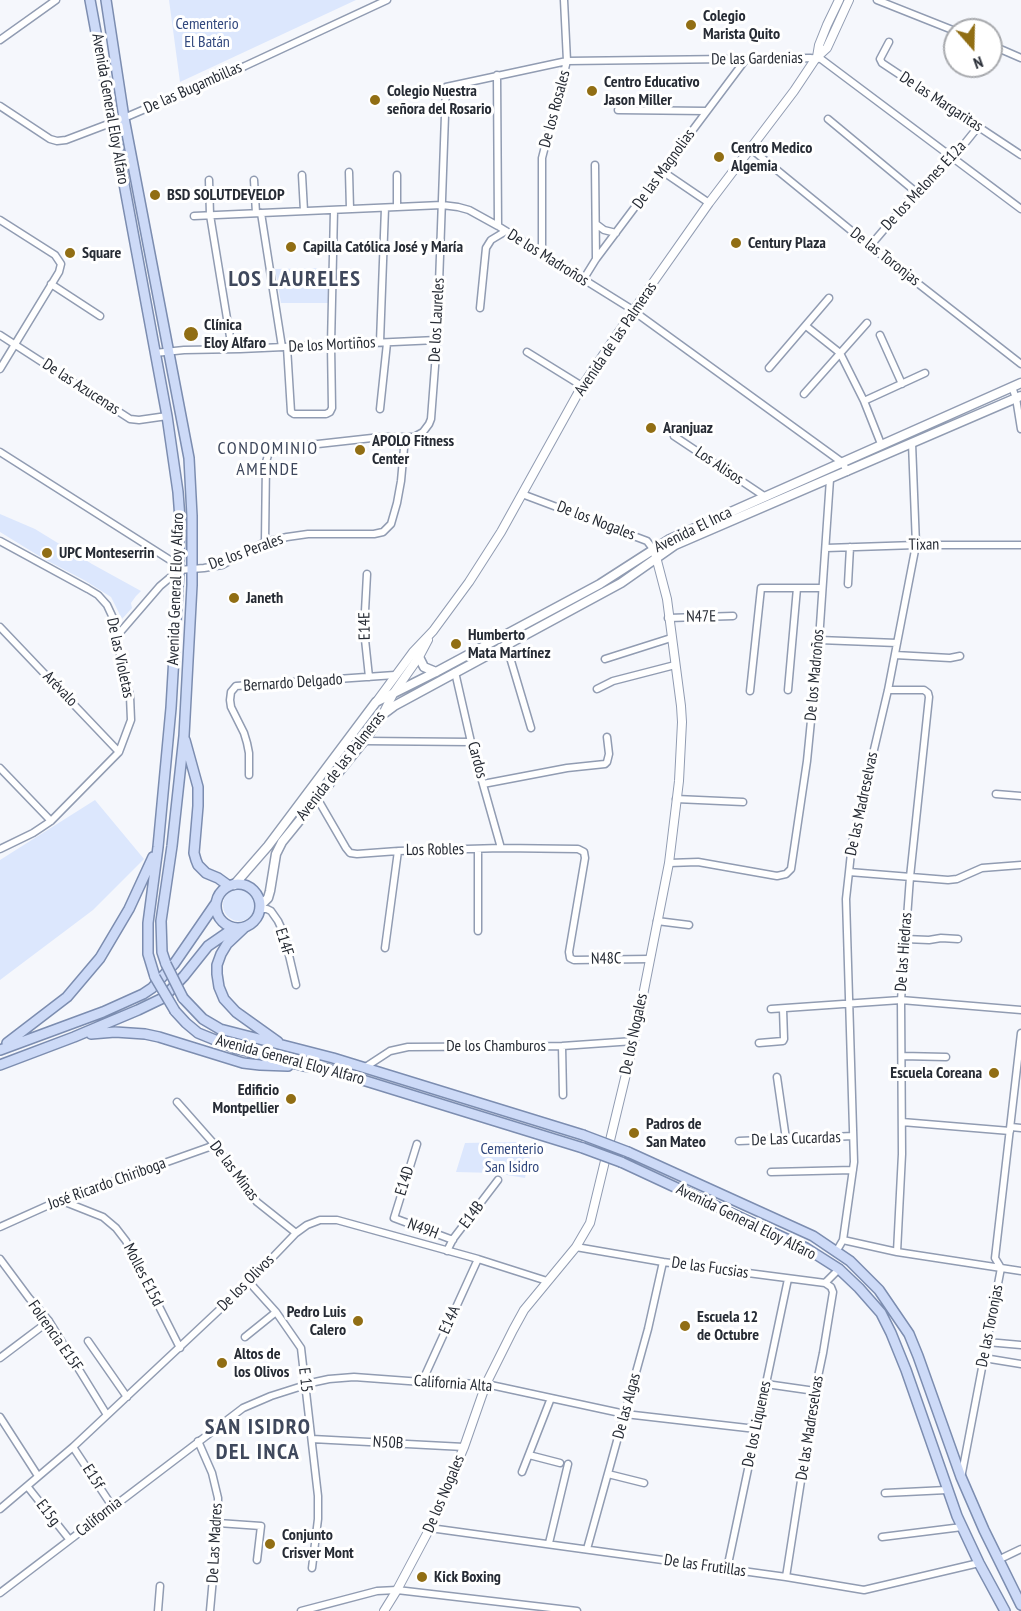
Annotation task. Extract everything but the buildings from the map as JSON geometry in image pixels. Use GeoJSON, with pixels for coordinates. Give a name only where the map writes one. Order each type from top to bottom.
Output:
{"type":"FeatureCollection","features":[{"type":"Feature","properties":{"kind":"main road","name":"Avenida General Eloy Alfaro"},"geometry":{"type":"LineString","coordinates":[[90,0],[167,416],[180,519],[171,708],[148,923],[148,954],[155,977],[175,1011],[186,1023],[198,1033],[212,1039],[235,1048],[304,1066],[327,1069],[583,1148],[621,1162],[806,1248],[839,1269],[881,1314],[891,1333],[962,1527],[1005,1611]]}},
{"type":"Feature","properties":{"kind":"main road","name":"Avenida General Eloy Alfaro"},"geometry":{"type":"LineString","coordinates":[[106,0],[124,118],[189,458],[193,569],[184,736],[172,846],[160,921],[162,952],[183,998],[203,1019],[220,1029],[333,1058],[583,1135],[628,1152],[800,1228],[850,1261],[879,1290],[909,1334],[961,1477],[1021,1605]]}},
{"type":"Feature","properties":{"kind":"main road","name":"Avenida El Inca"},"geometry":{"type":"LineString","coordinates":[[382,715],[410,696],[621,583],[670,538],[1017,385]]}},
{"type":"Feature","properties":{"kind":"main road","name":"Avenida El Inca"},"geometry":{"type":"LineString","coordinates":[[376,702],[389,692],[436,672],[655,553],[1018,397]]}},
{"type":"Feature","properties":{"kind":"main road"},"geometry":{"type":"LineString","coordinates":[[419,657],[424,667],[436,672]]}},
{"type":"Feature","properties":{"kind":"main road","name":"Avenida de las Palmeras"},"geometry":{"type":"LineString","coordinates":[[0,1049],[102,1012],[152,988],[174,963],[221,893],[268,846],[376,702]]}},
{"type":"Feature","properties":{"kind":"main road","name":"Avenida de las Palmeras"},"geometry":{"type":"LineString","coordinates":[[0,1065],[74,1037],[163,998],[208,946],[255,921],[268,898],[276,854],[282,842],[364,741],[382,715]]}},
{"type":"Feature","properties":{"kind":"main road"},"geometry":{"type":"LineString","coordinates":[[184,736],[198,787],[194,853],[198,866],[206,873],[231,885],[240,884],[252,889],[257,893],[261,907]]}},
{"type":"Feature","properties":{"kind":"main road"},"geometry":{"type":"LineString","coordinates":[[0,1049],[67,998],[100,958],[129,909],[158,846]]}},
{"type":"Feature","properties":{"kind":"main road"},"geometry":{"type":"LineString","coordinates":[[216,903],[218,916],[227,926],[239,928],[221,954],[217,965],[219,987],[224,999],[236,1012],[282,1045]]}},
{"type":"Feature","properties":{"kind":"main road"},"geometry":{"type":"LineString","coordinates":[[74,1037],[115,1032],[145,1034],[243,1063],[304,1066]]}},
{"type":"Feature","properties":{"kind":"main road"},"geometry":{"type":"LineString","coordinates":[[967,1537],[984,1530]]}},
{"type":"Feature","properties":{"kind":"street"},"geometry":{"type":"LineString","coordinates":[[0,40],[57,0]]}},
{"type":"Feature","properties":{"kind":"street","name":"De las Bugambillas"},"geometry":{"type":"LineString","coordinates":[[0,106],[50,139],[57,141],[79,136],[245,66],[387,0]]}},
{"type":"Feature","properties":{"kind":"street","name":"De los Rosales"},"geometry":{"type":"LineString","coordinates":[[542,255],[542,158],[567,61],[564,0]]}},
{"type":"Feature","properties":{"kind":"street","name":"Avenida de las Palmeras"},"geometry":{"type":"LineString","coordinates":[[816,58],[823,35],[839,0]]}},
{"type":"Feature","properties":{"kind":"street","name":"Avenida de las Palmeras"},"geometry":{"type":"LineString","coordinates":[[382,715],[395,675],[433,631],[469,582],[501,532],[582,386],[709,203],[794,91],[816,58],[827,48],[849,0]]}},
{"type":"Feature","properties":{"kind":"street"},"geometry":{"type":"LineString","coordinates":[[877,0],[943,26]]}},
{"type":"Feature","properties":{"kind":"street","name":"De las Margaritas"},"geometry":{"type":"LineString","coordinates":[[889,42],[880,62],[1021,155]]}},
{"type":"Feature","properties":{"kind":"street"},"geometry":{"type":"LineString","coordinates":[[1003,50],[1021,58]]}},
{"type":"Feature","properties":{"kind":"street","name":"De las Magnolias"},"geometry":{"type":"LineString","coordinates":[[583,280],[746,59]]}},
{"type":"Feature","properties":{"kind":"street","name":"De las Gardenias"},"geometry":{"type":"LineString","coordinates":[[446,87],[567,61],[821,59],[1021,209]]}},
{"type":"Feature","properties":{"kind":"street"},"geometry":{"type":"LineString","coordinates":[[497,75],[498,226]]}},
{"type":"Feature","properties":{"kind":"street","name":"De los Laureles"},"geometry":{"type":"LineString","coordinates":[[405,437],[420,434],[430,421],[437,340],[446,87]]}},
{"type":"Feature","properties":{"kind":"street"},"geometry":{"type":"LineString","coordinates":[[618,110],[706,111]]}},
{"type":"Feature","properties":{"kind":"street"},"geometry":{"type":"LineString","coordinates":[[828,119],[916,192]]}},
{"type":"Feature","properties":{"kind":"street","name":"De los Melones E12a"},"geometry":{"type":"LineString","coordinates":[[870,246],[916,192],[953,158],[978,127]]}},
{"type":"Feature","properties":{"kind":"street","name":"De las Toronjas"},"geometry":{"type":"LineString","coordinates":[[750,148],[870,246],[1021,364]]}},
{"type":"Feature","properties":{"kind":"street"},"geometry":{"type":"LineString","coordinates":[[595,165],[596,260]]}},
{"type":"Feature","properties":{"kind":"street"},"geometry":{"type":"LineString","coordinates":[[662,171],[709,203]]}},
{"type":"Feature","properties":{"kind":"street"},"geometry":{"type":"LineString","coordinates":[[349,172],[350,209]]}},
{"type":"Feature","properties":{"kind":"street"},"geometry":{"type":"LineString","coordinates":[[302,175],[304,211]]}},
{"type":"Feature","properties":{"kind":"street"},"geometry":{"type":"LineString","coordinates":[[397,175],[397,207]]}},
{"type":"Feature","properties":{"kind":"street"},"geometry":{"type":"LineString","coordinates":[[209,180],[210,215],[232,349]]}},
{"type":"Feature","properties":{"kind":"street"},"geometry":{"type":"LineString","coordinates":[[254,180],[258,213],[284,347],[291,410],[294,414],[326,414],[332,408],[334,210]]}},
{"type":"Feature","properties":{"kind":"street","name":"De los Madroños"},"geometry":{"type":"LineString","coordinates":[[194,216],[442,205],[469,210],[633,311],[843,463]]}},
{"type":"Feature","properties":{"kind":"street"},"geometry":{"type":"LineString","coordinates":[[380,409],[384,342],[385,208]]}},
{"type":"Feature","properties":{"kind":"street"},"geometry":{"type":"LineString","coordinates":[[0,220],[56,255],[60,268],[0,369]]}},
{"type":"Feature","properties":{"kind":"street"},"geometry":{"type":"LineString","coordinates":[[596,224],[604,230],[616,233]]}},
{"type":"Feature","properties":{"kind":"street"},"geometry":{"type":"LineString","coordinates":[[480,308],[486,248],[492,240],[506,231]]}},
{"type":"Feature","properties":{"kind":"street"},"geometry":{"type":"LineString","coordinates":[[51,284],[100,316]]}},
{"type":"Feature","properties":{"kind":"street"},"geometry":{"type":"LineString","coordinates":[[769,368],[829,297]]}},
{"type":"Feature","properties":{"kind":"street"},"geometry":{"type":"LineString","coordinates":[[804,394],[867,322]]}},
{"type":"Feature","properties":{"kind":"street"},"geometry":{"type":"LineString","coordinates":[[806,326],[840,353],[864,401],[881,444]]}},
{"type":"Feature","properties":{"kind":"street","name":"De las Azucenas"},"geometry":{"type":"LineString","coordinates":[[0,335],[130,419],[167,416]]}},
{"type":"Feature","properties":{"kind":"street"},"geometry":{"type":"LineString","coordinates":[[880,335],[902,384]]}},
{"type":"Feature","properties":{"kind":"street","name":"De los Mortiños"},"geometry":{"type":"LineString","coordinates":[[155,353],[437,340]]}},
{"type":"Feature","properties":{"kind":"street"},"geometry":{"type":"LineString","coordinates":[[527,352],[582,386]]}},
{"type":"Feature","properties":{"kind":"street"},"geometry":{"type":"LineString","coordinates":[[864,401],[925,373]]}},
{"type":"Feature","properties":{"kind":"street"},"geometry":{"type":"LineString","coordinates":[[1017,385],[1021,429]]}},
{"type":"Feature","properties":{"kind":"street","name":"Los Alisos"},"geometry":{"type":"LineString","coordinates":[[674,436],[764,496]]}},
{"type":"Feature","properties":{"kind":"street"},"geometry":{"type":"LineString","coordinates":[[265,542],[266,462],[269,452],[282,448],[359,439],[405,437]]}},
{"type":"Feature","properties":{"kind":"street","name":"De los Perales"},"geometry":{"type":"LineString","coordinates":[[179,570],[226,563],[265,542],[302,534],[383,532],[391,524],[397,503],[405,437]]}},
{"type":"Feature","properties":{"kind":"street","name":"De las Madreselvas"},"geometry":{"type":"LineString","coordinates":[[843,1240],[853,1170],[846,899],[852,843],[888,690],[916,544],[912,443]]}},
{"type":"Feature","properties":{"kind":"street"},"geometry":{"type":"LineString","coordinates":[[0,452],[170,560],[179,570],[160,586],[116,638]]}},
{"type":"Feature","properties":{"kind":"street"},"geometry":{"type":"LineString","coordinates":[[843,463],[847,472]]}},
{"type":"Feature","properties":{"kind":"street","name":"De los Madroños"},"geometry":{"type":"LineString","coordinates":[[669,863],[698,862],[777,876],[786,874],[791,869],[807,761],[819,640],[830,479]]}},
{"type":"Feature","properties":{"kind":"street","name":"De los Nogales"},"geometry":{"type":"LineString","coordinates":[[384,1611],[430,1528],[464,1447],[486,1384],[513,1330],[524,1310],[576,1247],[590,1224],[634,1041],[669,863],[682,722],[667,599],[655,553],[647,541],[522,494]]}},
{"type":"Feature","properties":{"kind":"street","name":"De las Violetas"},"geometry":{"type":"LineString","coordinates":[[0,541],[98,595],[107,605],[114,620],[130,696],[131,720],[119,752],[51,821],[33,833],[0,849]]}},
{"type":"Feature","properties":{"kind":"street","name":"Tixan"},"geometry":{"type":"LineString","coordinates":[[826,548],[916,544],[1021,545]]}},
{"type":"Feature","properties":{"kind":"street"},"geometry":{"type":"LineString","coordinates":[[848,584],[850,547]]}},
{"type":"Feature","properties":{"kind":"street","name":"E14E"},"geometry":{"type":"LineString","coordinates":[[367,574],[364,630],[371,677]]}},
{"type":"Feature","properties":{"kind":"street"},"geometry":{"type":"LineString","coordinates":[[750,691],[760,588],[822,588]]}},
{"type":"Feature","properties":{"kind":"street"},"geometry":{"type":"LineString","coordinates":[[789,690],[797,588]]}},
{"type":"Feature","properties":{"kind":"street","name":"N47E"},"geometry":{"type":"LineString","coordinates":[[668,618],[733,616]]}},
{"type":"Feature","properties":{"kind":"street","name":"Arévalo"},"geometry":{"type":"LineString","coordinates":[[0,627],[119,752]]}},
{"type":"Feature","properties":{"kind":"street","name":"Avenida de las Palmeras"},"geometry":{"type":"LineString","coordinates":[[389,692],[419,657],[433,631]]}},
{"type":"Feature","properties":{"kind":"street"},"geometry":{"type":"LineString","coordinates":[[605,659],[671,638]]}},
{"type":"Feature","properties":{"kind":"street"},"geometry":{"type":"LineString","coordinates":[[819,640],[897,643]]}},
{"type":"Feature","properties":{"kind":"street"},"geometry":{"type":"LineString","coordinates":[[506,644],[531,728]]}},
{"type":"Feature","properties":{"kind":"street"},"geometry":{"type":"LineString","coordinates":[[895,656],[950,658],[960,656]]}},
{"type":"Feature","properties":{"kind":"street"},"geometry":{"type":"LineString","coordinates":[[597,689],[613,681],[675,664]]}},
{"type":"Feature","properties":{"kind":"street","name":"Cardos"},"geometry":{"type":"LineString","coordinates":[[455,672],[471,742],[501,848]]}},
{"type":"Feature","properties":{"kind":"street","name":"Bernardo Delgado"},"geometry":{"type":"LineString","coordinates":[[249,775],[247,743],[231,707],[231,692],[236,686],[395,675]]}},
{"type":"Feature","properties":{"kind":"street"},"geometry":{"type":"LineString","coordinates":[[371,677],[389,692]]}},
{"type":"Feature","properties":{"kind":"street","name":"De las Hiedras"},"geometry":{"type":"LineString","coordinates":[[888,690],[924,690],[929,697],[910,877],[901,1000],[903,1154],[897,1252]]}},
{"type":"Feature","properties":{"kind":"street"},"geometry":{"type":"LineString","coordinates":[[483,783],[567,768],[605,764],[609,754],[607,737]]}},
{"type":"Feature","properties":{"kind":"street"},"geometry":{"type":"LineString","coordinates":[[364,741],[471,742]]}},
{"type":"Feature","properties":{"kind":"street"},"geometry":{"type":"LineString","coordinates":[[0,768],[51,821]]}},
{"type":"Feature","properties":{"kind":"street"},"geometry":{"type":"LineString","coordinates":[[996,794],[1021,796]]}},
{"type":"Feature","properties":{"kind":"street","name":"Los Robles"},"geometry":{"type":"LineString","coordinates":[[317,798],[350,853],[501,848],[578,849],[584,852],[585,858],[569,952]]}},
{"type":"Feature","properties":{"kind":"street"},"geometry":{"type":"LineString","coordinates":[[676,799],[742,802]]}},
{"type":"Feature","properties":{"kind":"street"},"geometry":{"type":"LineString","coordinates":[[478,849],[478,931]]}},
{"type":"Feature","properties":{"kind":"street"},"geometry":{"type":"LineString","coordinates":[[385,948],[398,850]]}},
{"type":"Feature","properties":{"kind":"street"},"geometry":{"type":"LineString","coordinates":[[849,872],[952,880],[982,868],[1021,865]]}},
{"type":"Feature","properties":{"kind":"street","name":"E14F"},"geometry":{"type":"LineString","coordinates":[[261,907],[271,911],[284,934],[296,985]]}},
{"type":"Feature","properties":{"kind":"street"},"geometry":{"type":"LineString","coordinates":[[657,921],[689,925]]}},
{"type":"Feature","properties":{"kind":"street"},"geometry":{"type":"LineString","coordinates":[[905,939],[958,939]]}},
{"type":"Feature","properties":{"kind":"street","name":"N48C"},"geometry":{"type":"LineString","coordinates":[[569,952],[570,958],[574,960],[650,958]]}},
{"type":"Feature","properties":{"kind":"street"},"geometry":{"type":"LineString","coordinates":[[771,1009],[901,1000],[1021,1010]]}},
{"type":"Feature","properties":{"kind":"street"},"geometry":{"type":"LineString","coordinates":[[759,1043],[783,1041],[783,1009]]}},
{"type":"Feature","properties":{"kind":"street","name":"De las Toronjas"},"geometry":{"type":"LineString","coordinates":[[961,1477],[1001,1268],[995,1258],[1010,1129],[1018,1100],[1021,1033]]}},
{"type":"Feature","properties":{"kind":"street","name":"De los Chamburos"},"geometry":{"type":"LineString","coordinates":[[364,1068],[390,1051],[408,1047],[562,1046],[634,1041]]}},
{"type":"Feature","properties":{"kind":"street"},"geometry":{"type":"LineString","coordinates":[[562,1046],[563,1095]]}},
{"type":"Feature","properties":{"kind":"street"},"geometry":{"type":"LineString","coordinates":[[902,1056],[946,1057]]}},
{"type":"Feature","properties":{"kind":"street"},"geometry":{"type":"LineString","coordinates":[[777,1077],[786,1139]]}},
{"type":"Feature","properties":{"kind":"street","name":"De las Minas"},"geometry":{"type":"LineString","coordinates":[[177,1102],[215,1145],[257,1202],[296,1233]]}},
{"type":"Feature","properties":{"kind":"street"},"geometry":{"type":"LineString","coordinates":[[902,1122],[1021,1128]]}},
{"type":"Feature","properties":{"kind":"street","name":"De Las Cucardas"},"geometry":{"type":"LineString","coordinates":[[739,1141],[853,1136]]}},
{"type":"Feature","properties":{"kind":"street","name":"E14D"},"geometry":{"type":"LineString","coordinates":[[394,1218],[417,1144]]}},
{"type":"Feature","properties":{"kind":"street","name":"José Ricardo Chiriboga"},"geometry":{"type":"LineString","coordinates":[[0,1227],[60,1200],[215,1145]]}},
{"type":"Feature","properties":{"kind":"street"},"geometry":{"type":"LineString","coordinates":[[771,1172],[853,1170]]}},
{"type":"Feature","properties":{"kind":"street","name":"E14B"},"geometry":{"type":"LineString","coordinates":[[447,1251],[498,1180]]}},
{"type":"Feature","properties":{"kind":"street","name":"Molles E15d"},"geometry":{"type":"LineString","coordinates":[[60,1200],[103,1217],[116,1228],[126,1241],[180,1348]]}},
{"type":"Feature","properties":{"kind":"street","name":"N49H"},"geometry":{"type":"LineString","coordinates":[[394,1218],[453,1240]]}},
{"type":"Feature","properties":{"kind":"street","name":"De los Olivos"},"geometry":{"type":"LineString","coordinates":[[0,1509],[74,1447],[307,1225],[320,1220],[337,1220],[478,1259],[547,1281]]}},
{"type":"Feature","properties":{"kind":"street"},"geometry":{"type":"LineString","coordinates":[[836,1252],[843,1240],[897,1252],[1021,1271]]}},
{"type":"Feature","properties":{"kind":"street","name":"De las Fucsias"},"geometry":{"type":"LineString","coordinates":[[576,1247],[663,1262],[825,1283]]}},
{"type":"Feature","properties":{"kind":"street","name":"Folrencia E15F"},"geometry":{"type":"LineString","coordinates":[[0,1259],[49,1321],[107,1415]]}},
{"type":"Feature","properties":{"kind":"street","name":"E14A"},"geometry":{"type":"LineString","coordinates":[[422,1382],[478,1259]]}},
{"type":"Feature","properties":{"kind":"street","name":"De las Algas"},"geometry":{"type":"LineString","coordinates":[[587,1549],[648,1329],[663,1262]]}},
{"type":"Feature","properties":{"kind":"street"},"geometry":{"type":"LineString","coordinates":[[825,1283],[839,1269]]}},
{"type":"Feature","properties":{"kind":"street","name":"De los Liquenes"},"geometry":{"type":"LineString","coordinates":[[727,1569],[788,1279]]}},
{"type":"Feature","properties":{"kind":"street","name":"E 15"},"geometry":{"type":"LineString","coordinates":[[249,1282],[300,1344],[318,1496],[318,1519],[312,1568]]}},
{"type":"Feature","properties":{"kind":"street","name":"De las Madreselvas"},"geometry":{"type":"LineString","coordinates":[[786,1577],[833,1292],[831,1287],[825,1283]]}},
{"type":"Feature","properties":{"kind":"street"},"geometry":{"type":"LineString","coordinates":[[245,1337],[276,1312]]}},
{"type":"Feature","properties":{"kind":"street"},"geometry":{"type":"LineString","coordinates":[[0,1358],[49,1321]]}},
{"type":"Feature","properties":{"kind":"street"},"geometry":{"type":"LineString","coordinates":[[88,1341],[126,1397]]}},
{"type":"Feature","properties":{"kind":"street"},"geometry":{"type":"LineString","coordinates":[[987,1342],[1021,1345]]}},
{"type":"Feature","properties":{"kind":"street"},"geometry":{"type":"LineString","coordinates":[[984,1358],[1021,1364]]}},
{"type":"Feature","properties":{"kind":"street","name":"California Alta"},"geometry":{"type":"LineString","coordinates":[[198,1441],[243,1408],[306,1384],[354,1377],[486,1384],[625,1414],[756,1428]]}},
{"type":"Feature","properties":{"kind":"street"},"geometry":{"type":"LineString","coordinates":[[766,1384],[815,1391]]}},
{"type":"Feature","properties":{"kind":"street"},"geometry":{"type":"LineString","coordinates":[[522,1472],[551,1398]]}},
{"type":"Feature","properties":{"kind":"street"},"geometry":{"type":"LineString","coordinates":[[0,1417],[38,1476]]}},
{"type":"Feature","properties":{"kind":"street","name":"N50B"},"geometry":{"type":"LineString","coordinates":[[312,1439],[464,1447]]}},
{"type":"Feature","properties":{"kind":"street","name":"California"},"geometry":{"type":"LineString","coordinates":[[0,1593],[198,1441]]}},
{"type":"Feature","properties":{"kind":"street","name":"De Las Madres"},"geometry":{"type":"LineString","coordinates":[[198,1441],[212,1473],[218,1498],[210,1611]]}},
{"type":"Feature","properties":{"kind":"street","name":"E15f"},"geometry":{"type":"LineString","coordinates":[[74,1447],[112,1506]]}},
{"type":"Feature","properties":{"kind":"street"},"geometry":{"type":"LineString","coordinates":[[529,1455],[560,1463]]}},
{"type":"Feature","properties":{"kind":"street"},"geometry":{"type":"LineString","coordinates":[[549,1543],[568,1464]]}},
{"type":"Feature","properties":{"kind":"street"},"geometry":{"type":"LineString","coordinates":[[608,1474],[644,1483]]}},
{"type":"Feature","properties":{"kind":"street","name":"E15g"},"geometry":{"type":"LineString","coordinates":[[27,1486],[69,1539]]}},
{"type":"Feature","properties":{"kind":"street"},"geometry":{"type":"LineString","coordinates":[[885,1493],[947,1490]]}},
{"type":"Feature","properties":{"kind":"street"},"geometry":{"type":"LineString","coordinates":[[218,1523],[261,1526],[257,1560]]}},
{"type":"Feature","properties":{"kind":"street"},"geometry":{"type":"LineString","coordinates":[[882,1537],[962,1527]]}},
{"type":"Feature","properties":{"kind":"street","name":"De las Frutillas"},"geometry":{"type":"LineString","coordinates":[[430,1528],[549,1543],[864,1590],[979,1563]]}},
{"type":"Feature","properties":{"kind":"street"},"geometry":{"type":"LineString","coordinates":[[999,1560],[1021,1549]]}},
{"type":"Feature","properties":{"kind":"street"},"geometry":{"type":"LineString","coordinates":[[158,1611],[160,1586]]}},
{"type":"Feature","properties":{"kind":"street"},"geometry":{"type":"LineString","coordinates":[[301,1611],[378,1591],[397,1590],[577,1611]]}},
{"type":"Feature","properties":{"kind":"green space","name":"Cementerio El Batán"},"geometry":{"type":"Polygon","coordinates":[[[169,0],[356,0],[180,82],[169,0]]]}},
{"type":"Feature","properties":{"kind":"green space"},"geometry":{"type":"Polygon","coordinates":[[[329,268],[329,303],[281,303],[275,269],[329,268]]]}},
{"type":"Feature","properties":{"kind":"green space"},"geometry":{"type":"Polygon","coordinates":[[[0,514],[35,529],[141,591],[131,603],[132,608],[122,619],[111,597],[0,532],[0,514]]]}},
{"type":"Feature","properties":{"kind":"green space"},"geometry":{"type":"Polygon","coordinates":[[[95,800],[144,859],[93,910],[0,980],[0,860],[95,800]]]}},
{"type":"Feature","properties":{"kind":"green space"},"geometry":{"type":"Polygon","coordinates":[[[239,889],[250,894],[255,905],[250,916],[239,921],[228,916],[223,905],[228,894],[239,889]]]}},
{"type":"Feature","properties":{"kind":"green space","name":"Cementerio San Isidro"},"geometry":{"type":"Polygon","coordinates":[[[515,1142],[532,1147],[525,1178],[495,1173],[456,1172],[465,1143],[515,1142]]]}},
{"type":"Feature","properties":{"kind":"place","name":"Colegio Marista Quito"},"geometry":{"type":"Point","coordinates":[691,25]}},
{"type":"Feature","properties":{"kind":"place","name":"Centro Educativo Jason Miller"},"geometry":{"type":"Point","coordinates":[592,91]}},
{"type":"Feature","properties":{"kind":"place","name":"Colegio Nuestra señora del Rosario"},"geometry":{"type":"Point","coordinates":[375,100]}},
{"type":"Feature","properties":{"kind":"place","name":"Centro Medico Algemia"},"geometry":{"type":"Point","coordinates":[719,157]}},
{"type":"Feature","properties":{"kind":"place","name":"BSD SOLUTDEVELOP"},"geometry":{"type":"Point","coordinates":[155,195]}},
{"type":"Feature","properties":{"kind":"place","name":"Century Plaza"},"geometry":{"type":"Point","coordinates":[736,243]}},
{"type":"Feature","properties":{"kind":"place","name":"Capilla Católica José y María"},"geometry":{"type":"Point","coordinates":[291,247]}},
{"type":"Feature","properties":{"kind":"place","name":"Square"},"geometry":{"type":"Point","coordinates":[70,253]}},
{"type":"Feature","properties":{"kind":"place","name":"Clínica Eloy Alfaro"},"geometry":{"type":"Point","coordinates":[191,334]}},
{"type":"Feature","properties":{"kind":"place","name":"Aranjuaz"},"geometry":{"type":"Point","coordinates":[651,428]}},
{"type":"Feature","properties":{"kind":"place","name":"APOLO Fitness Center"},"geometry":{"type":"Point","coordinates":[360,450]}},
{"type":"Feature","properties":{"kind":"place","name":"UPC Monteserrin"},"geometry":{"type":"Point","coordinates":[47,553]}},
{"type":"Feature","properties":{"kind":"place","name":"Janeth"},"geometry":{"type":"Point","coordinates":[234,598]}},
{"type":"Feature","properties":{"kind":"place","name":"Humberto Mata Martínez"},"geometry":{"type":"Point","coordinates":[456,644]}},
{"type":"Feature","properties":{"kind":"place","name":"Escuela Coreana"},"geometry":{"type":"Point","coordinates":[994,1073]}},
{"type":"Feature","properties":{"kind":"place","name":"Edificio Montpellier"},"geometry":{"type":"Point","coordinates":[291,1099]}},
{"type":"Feature","properties":{"kind":"place","name":"Padros de San Mateo"},"geometry":{"type":"Point","coordinates":[634,1133]}},
{"type":"Feature","properties":{"kind":"place","name":"Pedro Luis Calero"},"geometry":{"type":"Point","coordinates":[358,1321]}},
{"type":"Feature","properties":{"kind":"place","name":"Escuela 12 de Octubre"},"geometry":{"type":"Point","coordinates":[685,1326]}},
{"type":"Feature","properties":{"kind":"place","name":"Altos de los Olivos"},"geometry":{"type":"Point","coordinates":[222,1363]}},
{"type":"Feature","properties":{"kind":"place","name":"Conjunto Crisver Mont"},"geometry":{"type":"Point","coordinates":[270,1544]}},
{"type":"Feature","properties":{"kind":"place","name":"Kick Boxing"},"geometry":{"type":"Point","coordinates":[422,1577]}},
{"type":"Feature","properties":{"kind":"district","name":"LOS LAURELES"},"geometry":{"type":"Point","coordinates":[295,280]}},
{"type":"Feature","properties":{"kind":"district","name":"CONDOMINIO AMENDE"},"geometry":{"type":"Point","coordinates":[268,459]}},
{"type":"Feature","properties":{"kind":"district","name":"SAN ISIDRO DEL INCA"},"geometry":{"type":"Point","coordinates":[258,1440]}}]}
